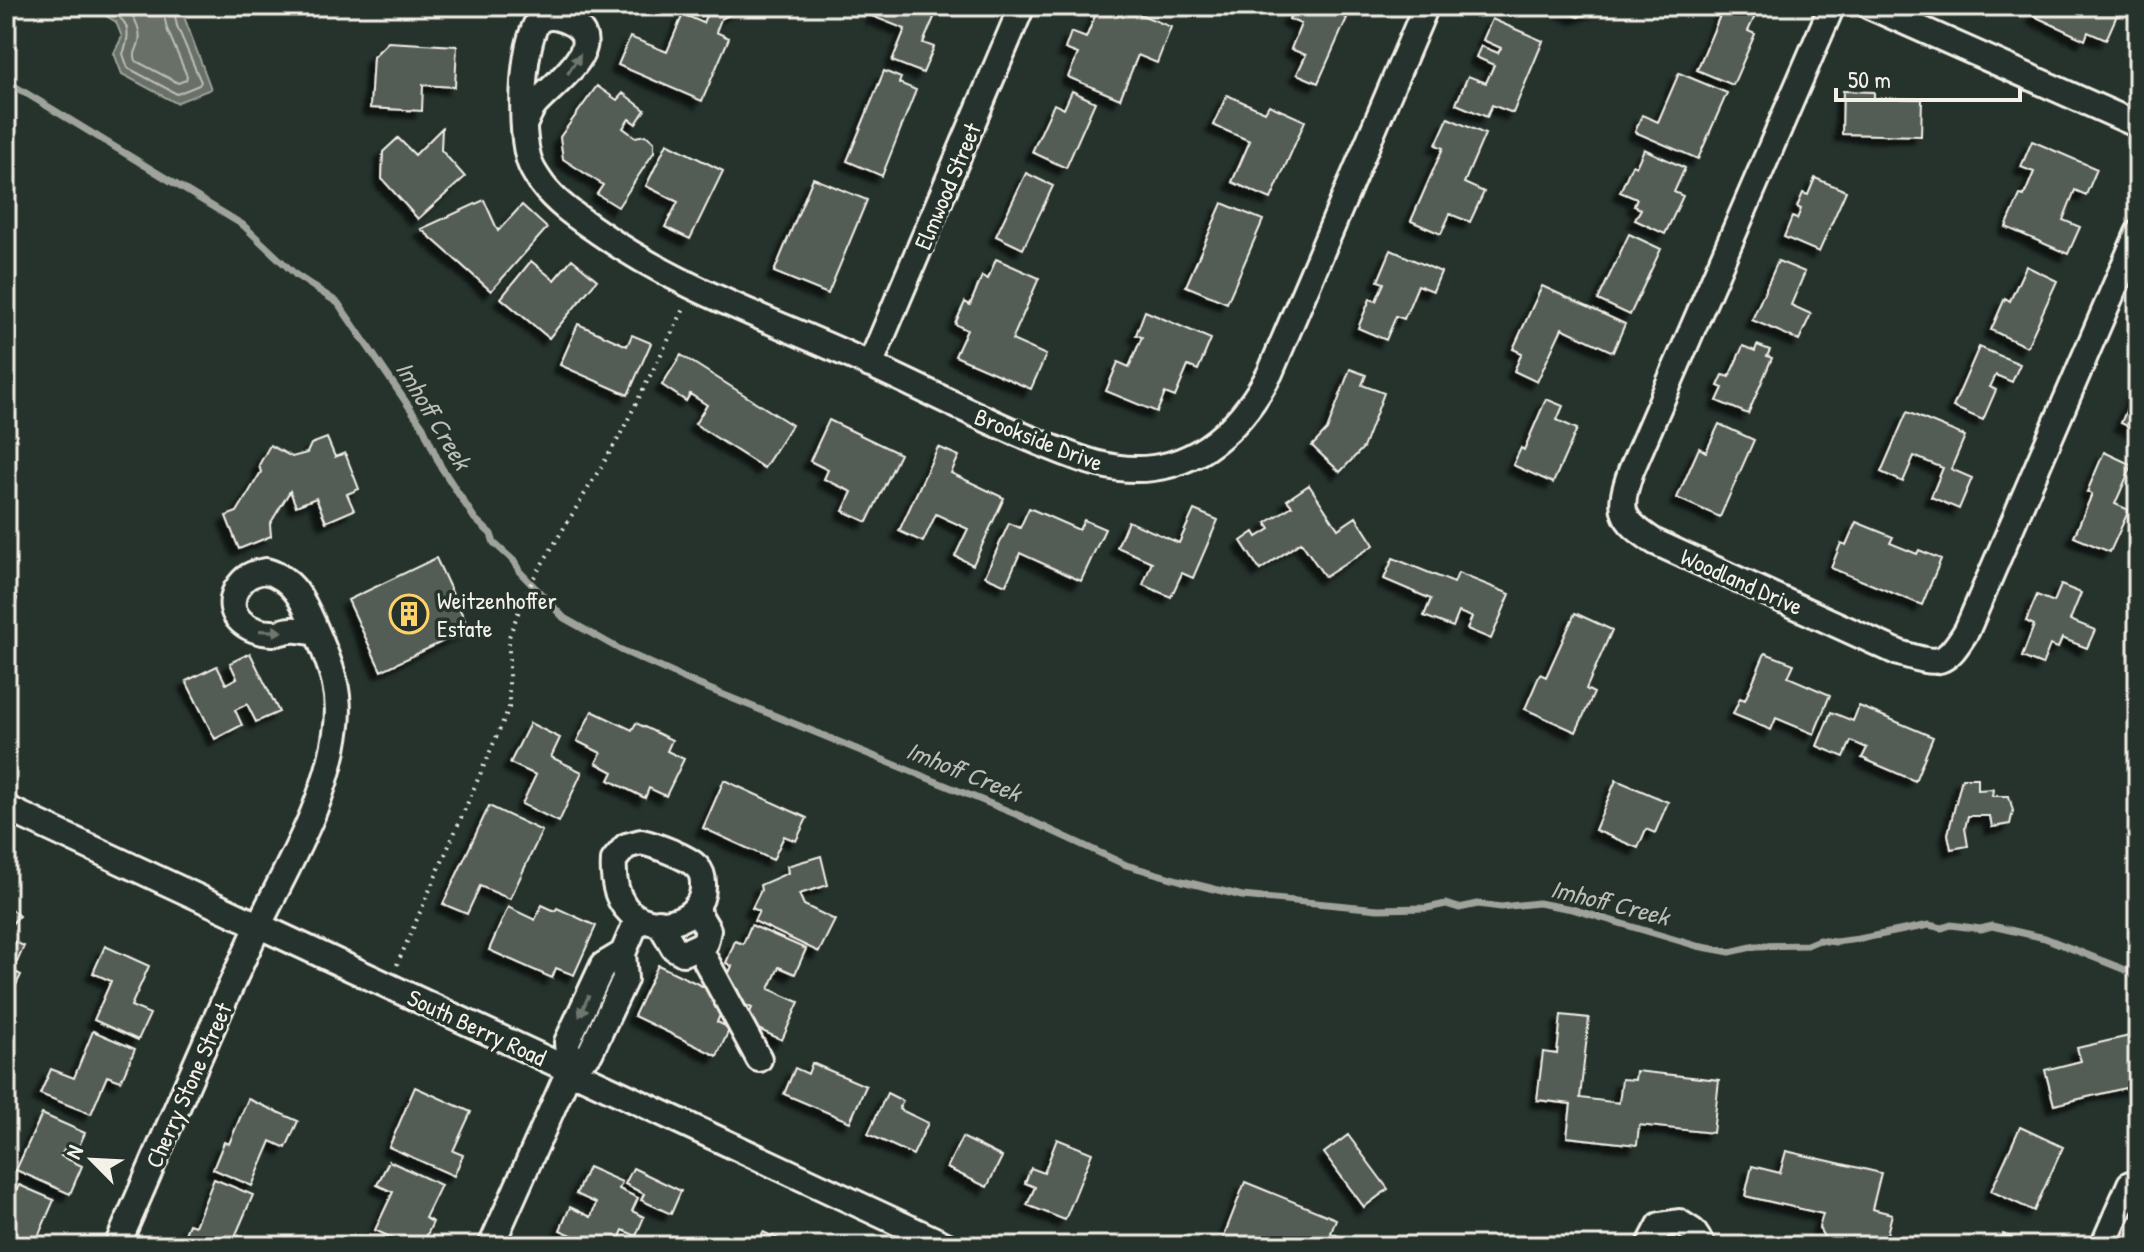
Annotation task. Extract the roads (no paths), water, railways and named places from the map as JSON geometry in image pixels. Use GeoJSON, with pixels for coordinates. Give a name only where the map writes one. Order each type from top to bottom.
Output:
{"type":"FeatureCollection","features":[{"type":"Feature","properties":{"kind":"street","name":"Elmwood Street"},"geometry":{"type":"LineString","coordinates":[[870,365],[1022,6]]}},
{"type":"Feature","properties":{"kind":"street","name":"Brookside Drive"},"geometry":{"type":"LineString","coordinates":[[525,123],[525,143],[530,164],[543,186],[564,206],[619,247],[693,289],[1073,457],[1107,467],[1164,466],[1216,441],[1236,426],[1255,401],[1270,373],[1426,6]]}},
{"type":"Feature","properties":{"kind":"street","name":"Woodland Drive"},"geometry":{"type":"LineString","coordinates":[[1832,6],[1631,471],[1622,496],[1622,509],[1633,528],[1655,542],[1899,653],[1937,662],[1946,658],[1967,630],[2138,233]]}},
{"type":"Feature","properties":{"kind":"street"},"geometry":{"type":"LineString","coordinates":[[1869,6],[2138,125]]}},
{"type":"Feature","properties":{"kind":"street","name":"Cherry Stone Street"},"geometry":{"type":"LineString","coordinates":[[117,1246],[259,924],[312,815],[327,774],[337,732],[338,700],[333,671],[317,633]]}},
{"type":"Feature","properties":{"kind":"street","name":"South Berry Road"},"geometry":{"type":"LineString","coordinates":[[6,808],[569,1071],[901,1236],[948,1246]]}},
{"type":"Feature","properties":{"kind":"street"},"geometry":{"type":"LineString","coordinates":[[641,842],[654,845],[696,866],[703,876],[703,890],[695,908],[685,918],[670,923],[649,920],[624,907],[613,880],[614,860],[626,846],[641,842]]}},
{"type":"Feature","properties":{"kind":"street"},"geometry":{"type":"LineString","coordinates":[[649,920],[674,948],[683,953],[705,943],[708,930],[695,908]]}},
{"type":"Feature","properties":{"kind":"street"},"geometry":{"type":"LineString","coordinates":[[491,1246],[569,1071],[590,1053],[625,979],[623,953],[649,920]]}},
{"type":"Feature","properties":{"kind":"street"},"geometry":{"type":"LineString","coordinates":[[698,946],[759,1059]]}},
{"type":"Feature","properties":{"kind":"street"},"geometry":{"type":"LineString","coordinates":[[2103,1246],[2130,1184]]}},
{"type":"Feature","properties":{"kind":"street"},"geometry":{"type":"LineString","coordinates":[[1649,1246],[1660,1225],[1679,1222],[1693,1231],[1703,1246]]}},
{"type":"Feature","properties":{"kind":"water"},"geometry":{"type":"Polygon","coordinates":[[[90,6],[180,6],[211,89],[176,103],[122,74],[114,53],[122,37],[116,22],[90,6]]]}},
{"type":"Feature","properties":{"kind":"waterway","name":"Imhoff Creek"},"geometry":{"type":"LineString","coordinates":[[6,81],[243,225],[296,275],[338,303],[423,427],[441,467],[475,519],[564,618],[621,650],[697,684],[1018,815],[1126,865],[1242,896],[1378,909],[1427,908],[1446,904],[1459,908],[1478,904],[1501,907],[1538,903],[1572,909],[1697,946],[1730,952],[1756,946],[1807,945],[1819,940],[1859,939],[1929,925],[1981,929],[1992,926],[2045,938],[2138,975]]}},
{"type":"Feature","properties":{"kind":"place","name":"Weitzenhoffer Estate"},"geometry":{"type":"Point","coordinates":[409,614]}}]}
